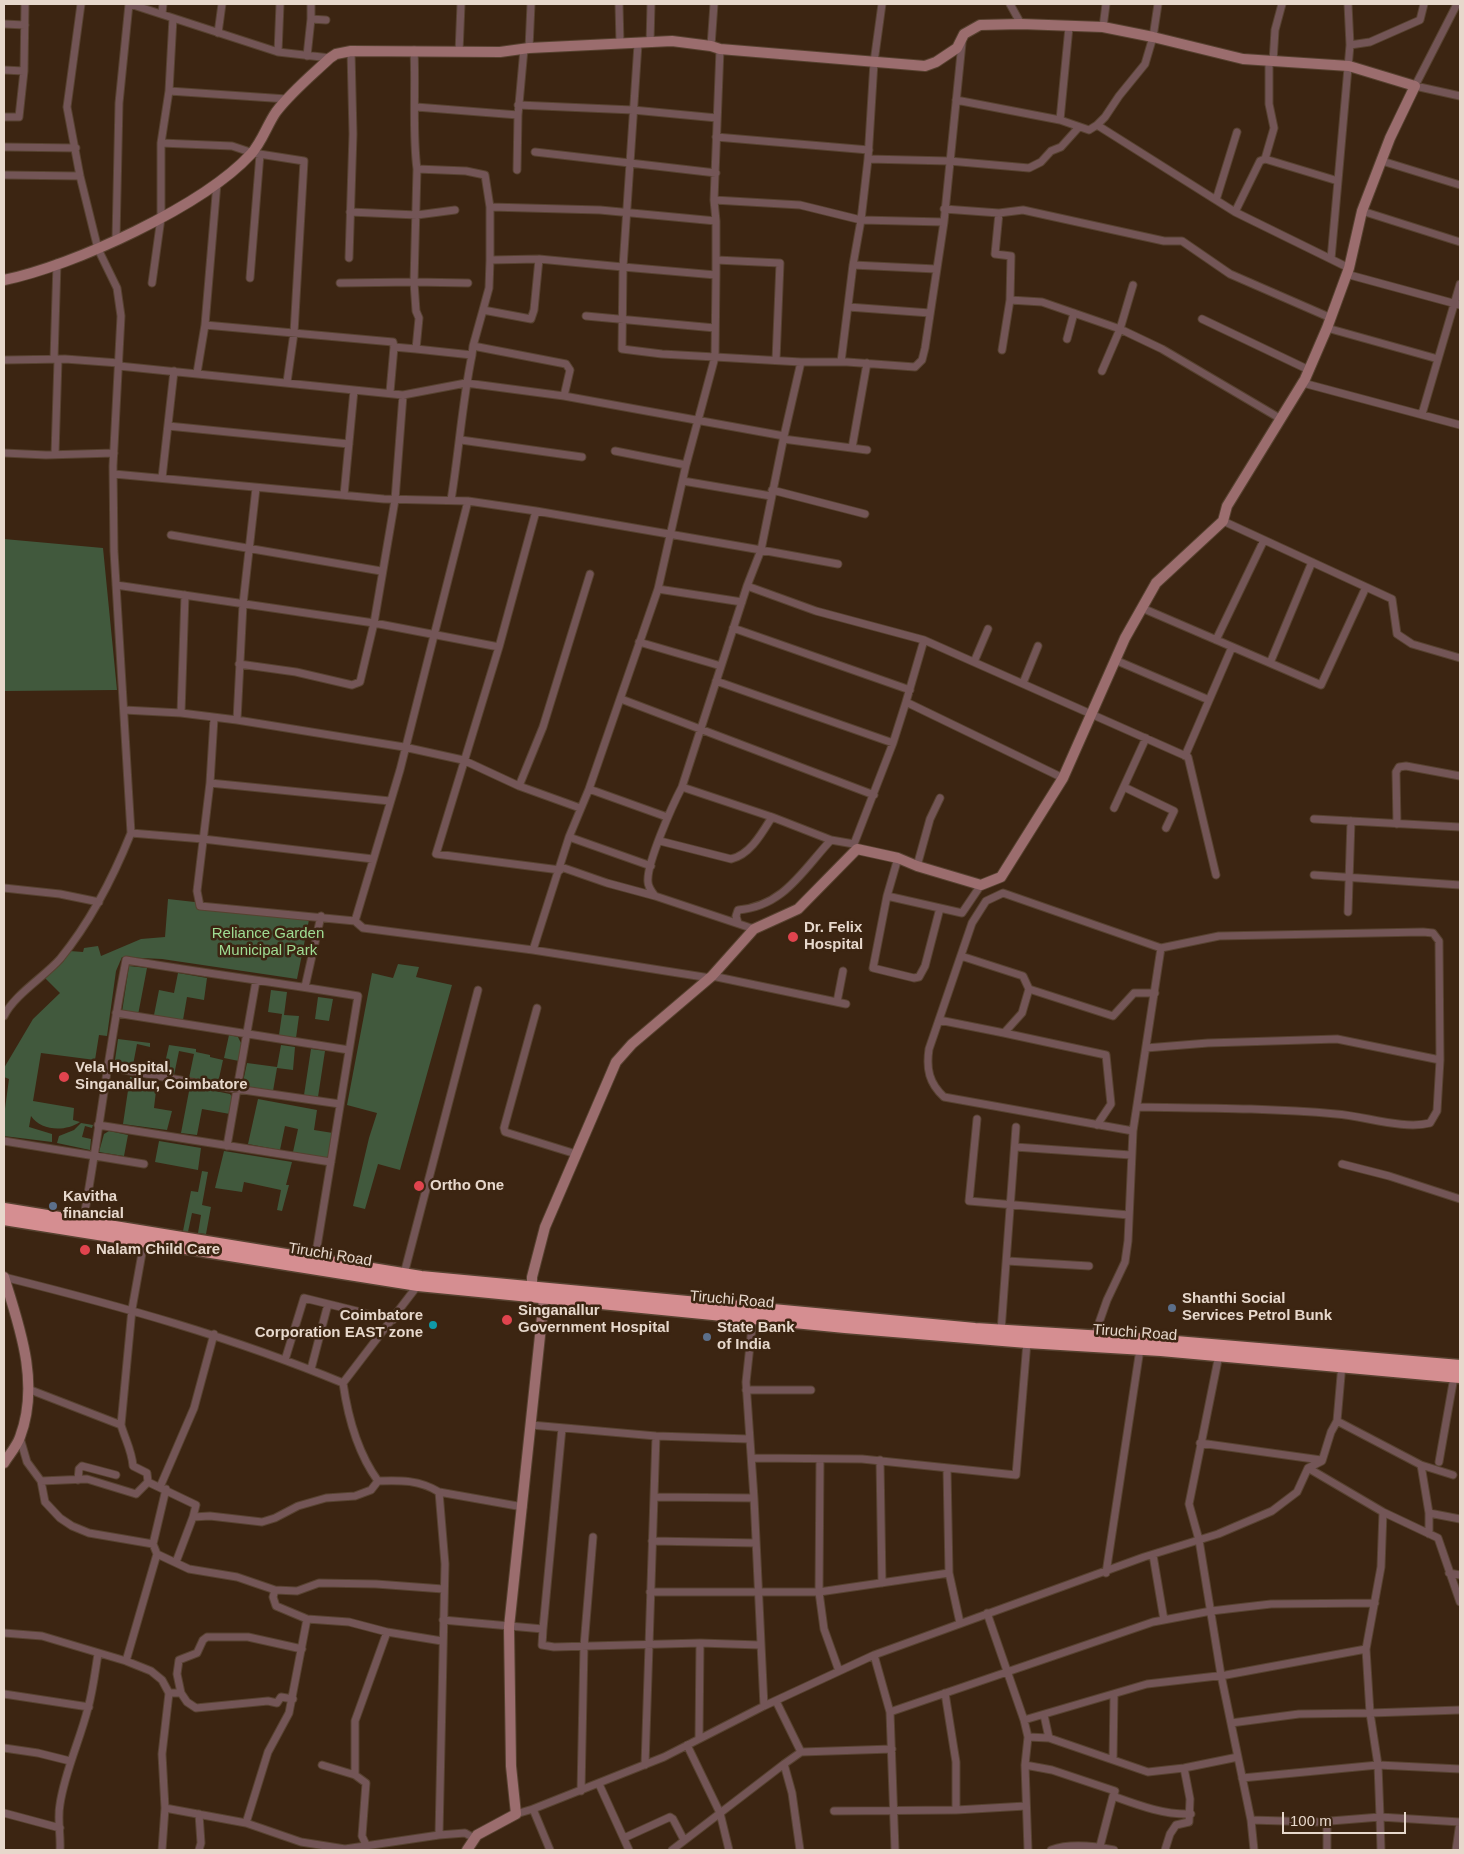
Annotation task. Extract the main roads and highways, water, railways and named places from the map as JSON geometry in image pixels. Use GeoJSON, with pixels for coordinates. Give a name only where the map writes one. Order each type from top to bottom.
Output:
{"type":"FeatureCollection","features":[{"type":"Feature","properties":{"kind":"highway","name":"Tiruchi Road"},"geometry":{"type":"LineString","coordinates":[[4,1209],[418,1285],[753,1318],[1027,1342],[1342,1362]]}},
{"type":"Feature","properties":{"kind":"highway","name":"Tiruchi Road"},"geometry":{"type":"LineString","coordinates":[[4,1219],[144,1242],[315,1259],[404,1274],[532,1288],[1002,1331],[1152,1340],[1458,1374]]}},
{"type":"Feature","properties":{"kind":"place","name":"Dr. Felix Hospital"},"geometry":{"type":"Point","coordinates":[793,937]}},
{"type":"Feature","properties":{"kind":"place","name":"Vela Hospital, Singanallur, Coimbatore"},"geometry":{"type":"Point","coordinates":[64,1077]}},
{"type":"Feature","properties":{"kind":"place","name":"Ortho One"},"geometry":{"type":"Point","coordinates":[419,1186]}},
{"type":"Feature","properties":{"kind":"place","name":"Kavitha financial"},"geometry":{"type":"Point","coordinates":[53,1206]}},
{"type":"Feature","properties":{"kind":"place","name":"Nalam Child Care"},"geometry":{"type":"Point","coordinates":[85,1250]}},
{"type":"Feature","properties":{"kind":"place","name":"Shanthi Social Services Petrol Bunk"},"geometry":{"type":"Point","coordinates":[1172,1308]}},
{"type":"Feature","properties":{"kind":"place","name":"Singanallur Government Hospital"},"geometry":{"type":"Point","coordinates":[507,1320]}},
{"type":"Feature","properties":{"kind":"place","name":"Coimbatore Corporation EAST zone"},"geometry":{"type":"Point","coordinates":[433,1325]}},
{"type":"Feature","properties":{"kind":"place","name":"State Bank of India"},"geometry":{"type":"Point","coordinates":[707,1337]}},
{"type":"Feature","properties":{"kind":"park label","name":"Reliance Garden Municipal Park"},"geometry":{"type":"Point","coordinates":[268,942]}}]}
